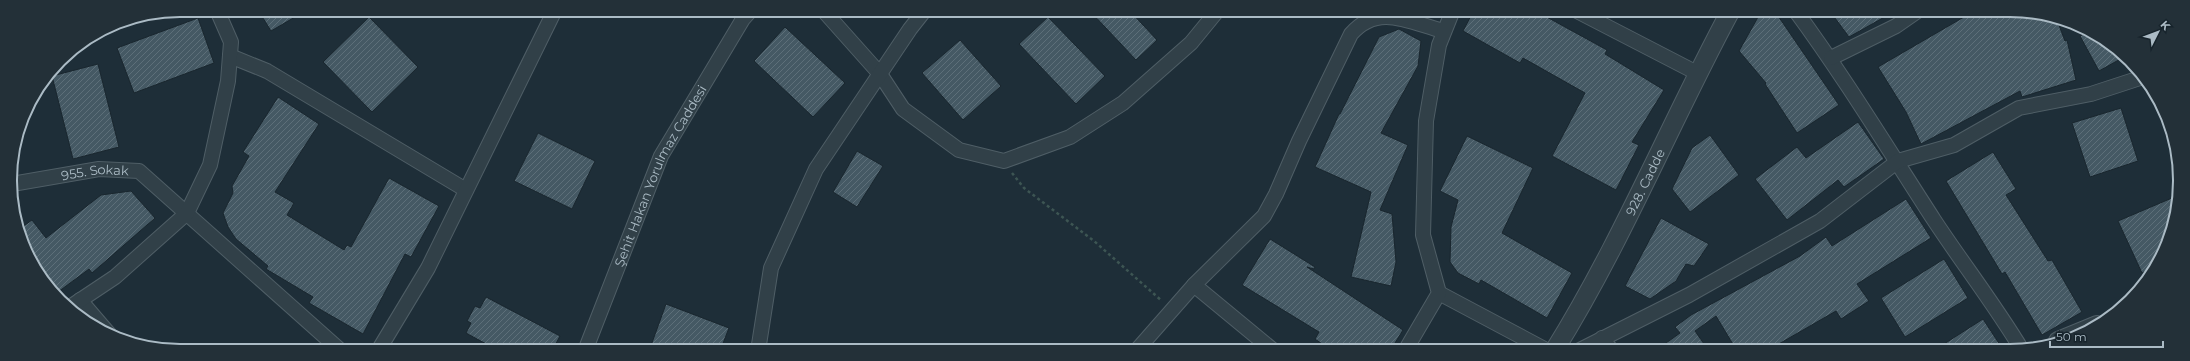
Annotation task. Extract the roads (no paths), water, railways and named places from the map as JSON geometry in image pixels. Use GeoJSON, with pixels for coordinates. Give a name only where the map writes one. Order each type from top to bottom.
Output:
{"type":"FeatureCollection","features":[{"type":"Feature","properties":{"kind":"street"},"geometry":{"type":"LineString","coordinates":[[84,312],[75,304],[115,277],[187,213],[210,165],[228,81],[231,42],[220,17]]}},
{"type":"Feature","properties":{"kind":"street"},"geometry":{"type":"LineString","coordinates":[[382,344],[428,268],[552,17]]}},
{"type":"Feature","properties":{"kind":"street","name":"Şehit Hakan Yorulmaz Caddesi"},"geometry":{"type":"LineString","coordinates":[[588,344],[662,156],[745,17]]}},
{"type":"Feature","properties":{"kind":"street"},"geometry":{"type":"LineString","coordinates":[[829,17],[880,74],[903,109],[959,150],[1004,162],[1070,136],[1123,103],[1191,43],[1212,17]]}},
{"type":"Feature","properties":{"kind":"street"},"geometry":{"type":"LineString","coordinates":[[759,344],[771,268],[816,169],[920,17]]}},
{"type":"Feature","properties":{"kind":"street"},"geometry":{"type":"LineString","coordinates":[[1142,344],[1171,309],[1264,216],[1276,194],[1299,141],[1351,34],[1360,23],[1372,17]]}},
{"type":"Feature","properties":{"kind":"street"},"geometry":{"type":"LineString","coordinates":[[1388,17],[1443,31]]}},
{"type":"Feature","properties":{"kind":"street"},"geometry":{"type":"LineString","coordinates":[[1409,344],[1439,293],[1423,235],[1426,122],[1439,45],[1443,31],[1450,17]]}},
{"type":"Feature","properties":{"kind":"street"},"geometry":{"type":"LineString","coordinates":[[1589,17],[1697,73]]}},
{"type":"Feature","properties":{"kind":"street","name":"928. Cadde"},"geometry":{"type":"LineString","coordinates":[[1558,344],[1579,311],[1697,73],[1727,17]]}},
{"type":"Feature","properties":{"kind":"street"},"geometry":{"type":"LineString","coordinates":[[1800,17],[1831,58],[1898,161],[1934,220],[1999,313],[2018,344]]}},
{"type":"Feature","properties":{"kind":"street"},"geometry":{"type":"LineString","coordinates":[[1831,58],[1896,26],[1909,17]]}},
{"type":"Feature","properties":{"kind":"street"},"geometry":{"type":"LineString","coordinates":[[230,56],[267,71],[466,190]]}},
{"type":"Feature","properties":{"kind":"street"},"geometry":{"type":"LineString","coordinates":[[1591,344],[1689,295],[1820,221],[1898,161],[1954,145],[2019,108],[2092,94],[2137,79]]}},
{"type":"Feature","properties":{"kind":"street","name":"955. Sokak"},"geometry":{"type":"LineString","coordinates":[[17,183],[99,169],[139,171],[333,344]]}},
{"type":"Feature","properties":{"kind":"street"},"geometry":{"type":"LineString","coordinates":[[1194,285],[1266,344]]}},
{"type":"Feature","properties":{"kind":"street"},"geometry":{"type":"LineString","coordinates":[[1439,293],[1535,344]]}},
{"type":"Feature","properties":{"kind":"street"},"geometry":{"type":"LineString","coordinates":[[1602,338],[1607,344]]}}]}
